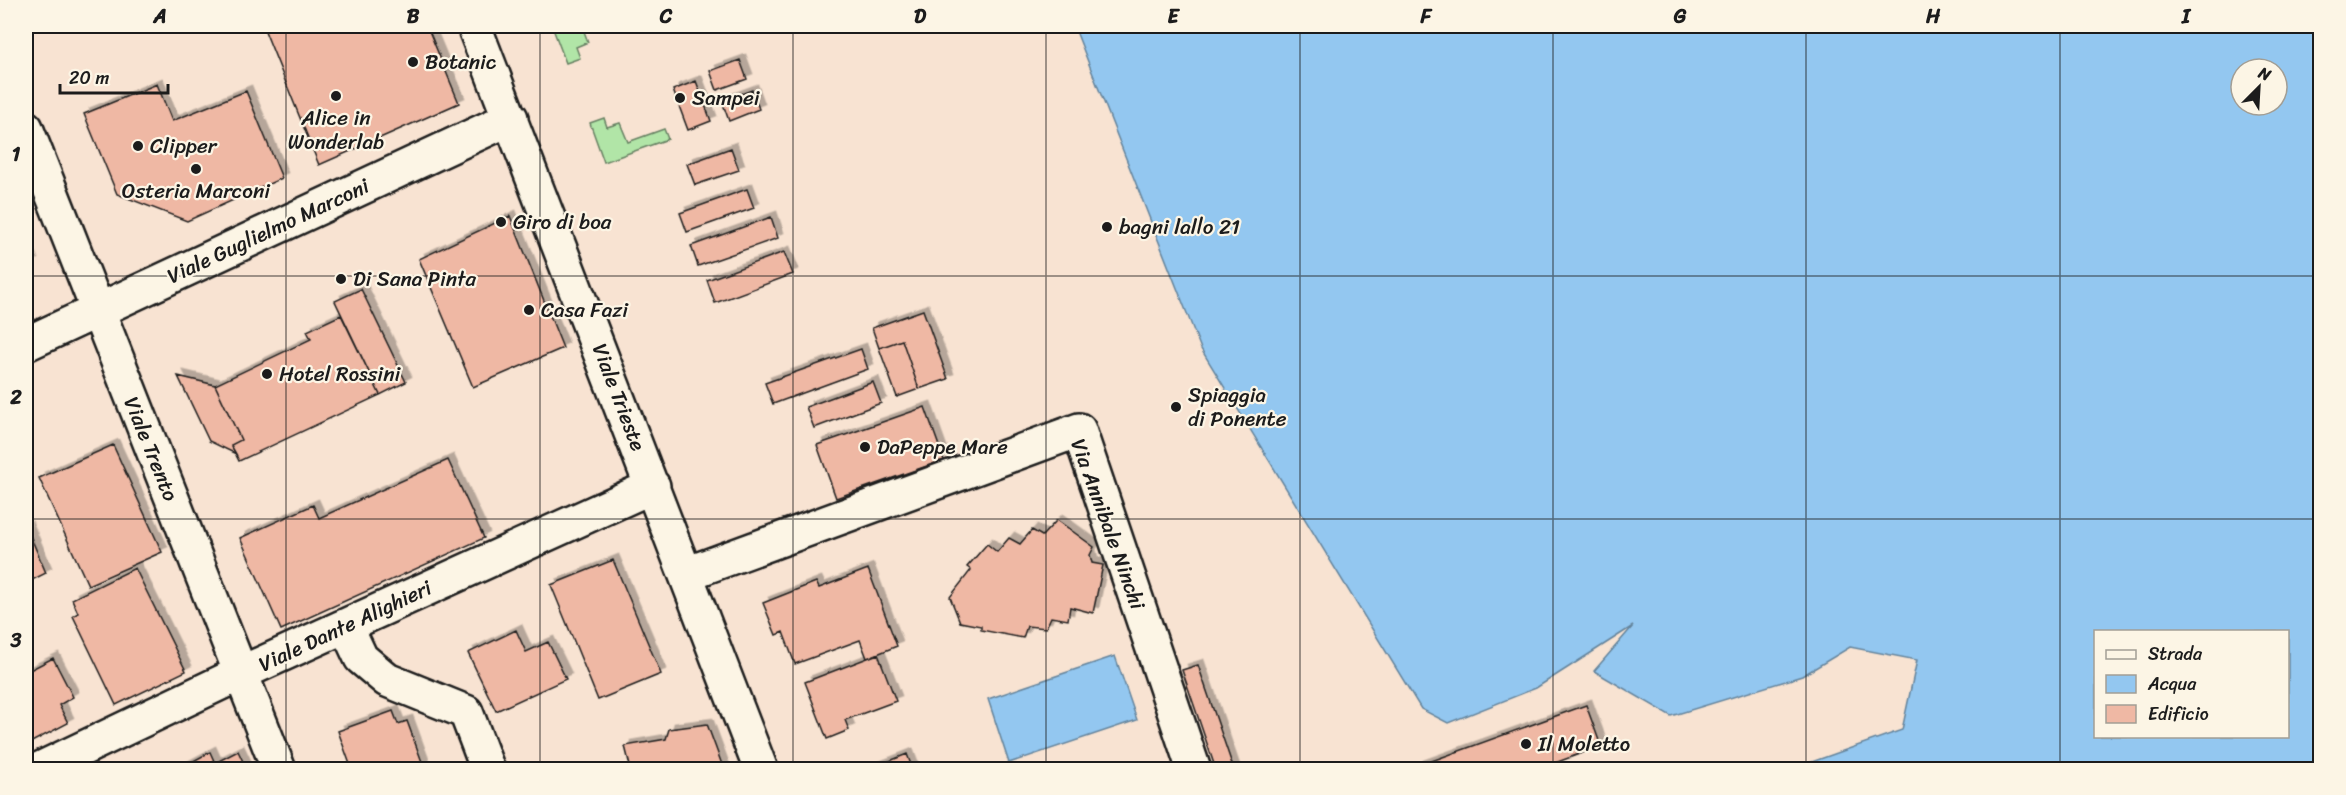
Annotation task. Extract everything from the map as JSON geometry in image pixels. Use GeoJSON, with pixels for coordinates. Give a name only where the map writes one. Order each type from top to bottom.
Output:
{"type":"FeatureCollection","features":[{"type":"Feature","properties":{"kind":"street","name":"Viale Trieste"},"geometry":{"type":"LineString","coordinates":[[474,26],[761,770]]}},
{"type":"Feature","properties":{"kind":"street","name":"Viale Guglielmo Marconi"},"geometry":{"type":"LineString","coordinates":[[26,344],[511,118]]}},
{"type":"Feature","properties":{"kind":"street","name":"Viale Trento"},"geometry":{"type":"LineString","coordinates":[[26,128],[96,311],[279,770]]}},
{"type":"Feature","properties":{"kind":"street","name":"Via Annibale Ninchi"},"geometry":{"type":"LineString","coordinates":[[686,573],[1079,430],[1194,770]]}},
{"type":"Feature","properties":{"kind":"street","name":"Viale Dante Alighieri"},"geometry":{"type":"LineString","coordinates":[[38,770],[241,673],[653,486]]}},
{"type":"Feature","properties":{"kind":"street"},"geometry":{"type":"LineString","coordinates":[[346,626],[362,658],[387,680],[466,712],[488,770]]}},
{"type":"Feature","properties":{"kind":"green space"},"geometry":{"type":"Polygon","coordinates":[[[552,26],[582,26],[588,42],[576,47],[580,58],[566,63],[552,26]]]}},
{"type":"Feature","properties":{"kind":"green space"},"geometry":{"type":"Polygon","coordinates":[[[604,118],[607,127],[620,123],[628,142],[664,129],[668,139],[604,162],[590,123],[604,118]]]}},
{"type":"Feature","properties":{"kind":"water"},"geometry":{"type":"Polygon","coordinates":[[[1074,26],[2320,26],[2320,769],[1792,769],[1902,730],[1917,660],[1850,647],[1802,676],[1671,716],[1594,671],[1633,626],[1536,688],[1448,723],[1421,709],[1201,349],[1074,26]]]}},
{"type":"Feature","properties":{"kind":"water"},"geometry":{"type":"Polygon","coordinates":[[[1115,656],[1137,720],[1009,763],[988,699],[1115,656]]]}},
{"type":"Feature","properties":{"kind":"building"},"geometry":{"type":"Polygon","coordinates":[[[263,26],[427,26],[459,103],[319,165],[263,26]]]}},
{"type":"Feature","properties":{"kind":"building"},"geometry":{"type":"Polygon","coordinates":[[[647,26],[666,26],[649,31],[647,26]]]}},
{"type":"Feature","properties":{"kind":"building"},"geometry":{"type":"Polygon","coordinates":[[[740,60],[747,79],[717,90],[710,71],[740,60]]]}},
{"type":"Feature","properties":{"kind":"building"},"geometry":{"type":"Polygon","coordinates":[[[696,81],[711,121],[688,130],[673,90],[696,81]]]}},
{"type":"Feature","properties":{"kind":"building"},"geometry":{"type":"Polygon","coordinates":[[[157,84],[172,121],[246,91],[282,178],[187,221],[117,194],[84,114],[157,84]]]}},
{"type":"Feature","properties":{"kind":"building"},"geometry":{"type":"Polygon","coordinates":[[[752,90],[759,109],[729,121],[722,101],[752,90]]]}},
{"type":"Feature","properties":{"kind":"building"},"geometry":{"type":"Polygon","coordinates":[[[731,148],[739,170],[695,185],[687,164],[731,148]]]}},
{"type":"Feature","properties":{"kind":"building"},"geometry":{"type":"Polygon","coordinates":[[[747,189],[754,208],[687,232],[680,213],[747,189]]]}},
{"type":"Feature","properties":{"kind":"building"},"geometry":{"type":"Polygon","coordinates":[[[510,216],[563,348],[473,387],[419,259],[510,216]]]}},
{"type":"Feature","properties":{"kind":"building"},"geometry":{"type":"Polygon","coordinates":[[[771,217],[778,238],[698,266],[691,246],[771,217]]]}},
{"type":"Feature","properties":{"kind":"building"},"geometry":{"type":"Polygon","coordinates":[[[26,250],[32,264],[26,267],[26,250]]]}},
{"type":"Feature","properties":{"kind":"building"},"geometry":{"type":"Polygon","coordinates":[[[784,252],[793,274],[715,303],[707,280],[784,252]]]}},
{"type":"Feature","properties":{"kind":"building"},"geometry":{"type":"Polygon","coordinates":[[[361,289],[406,382],[380,395],[335,301],[361,289]]]}},
{"type":"Feature","properties":{"kind":"building"},"geometry":{"type":"Polygon","coordinates":[[[923,310],[948,379],[919,389],[902,340],[879,348],[872,328],[923,310]]]}},
{"type":"Feature","properties":{"kind":"building"},"geometry":{"type":"Polygon","coordinates":[[[341,315],[380,395],[239,461],[231,445],[241,440],[215,385],[311,339],[307,331],[341,315]]]}},
{"type":"Feature","properties":{"kind":"building"},"geometry":{"type":"Polygon","coordinates":[[[902,340],[919,389],[897,397],[879,348],[902,340]]]}},
{"type":"Feature","properties":{"kind":"building"},"geometry":{"type":"Polygon","coordinates":[[[861,349],[868,369],[773,404],[765,383],[861,349]]]}},
{"type":"Feature","properties":{"kind":"building"},"geometry":{"type":"Polygon","coordinates":[[[178,376],[215,385],[241,440],[231,445],[236,454],[209,441],[178,376]]]}},
{"type":"Feature","properties":{"kind":"building"},"geometry":{"type":"Polygon","coordinates":[[[873,382],[881,403],[814,428],[806,407],[873,382]]]}},
{"type":"Feature","properties":{"kind":"building"},"geometry":{"type":"Polygon","coordinates":[[[925,407],[944,460],[836,498],[817,445],[925,407]]]}},
{"type":"Feature","properties":{"kind":"building"},"geometry":{"type":"Polygon","coordinates":[[[113,445],[162,552],[88,585],[39,478],[113,445]]]}},
{"type":"Feature","properties":{"kind":"building"},"geometry":{"type":"Polygon","coordinates":[[[448,460],[484,538],[281,630],[240,538],[313,505],[319,518],[448,460]]]}},
{"type":"Feature","properties":{"kind":"building"},"geometry":{"type":"Polygon","coordinates":[[[1057,520],[1094,547],[1090,555],[1092,563],[1103,565],[1093,613],[1070,607],[1068,620],[1051,617],[1046,628],[1027,626],[1023,638],[981,630],[981,626],[960,622],[950,597],[971,570],[967,567],[987,544],[997,552],[1009,538],[1020,544],[1032,530],[1042,536],[1057,520]]]}},
{"type":"Feature","properties":{"kind":"building"},"geometry":{"type":"Polygon","coordinates":[[[26,526],[46,573],[26,583],[26,526]]]}},
{"type":"Feature","properties":{"kind":"building"},"geometry":{"type":"Polygon","coordinates":[[[613,560],[661,674],[598,700],[551,585],[613,560]]]}},
{"type":"Feature","properties":{"kind":"building"},"geometry":{"type":"Polygon","coordinates":[[[135,568],[186,671],[116,705],[73,616],[78,613],[72,599],[135,568]]]}},
{"type":"Feature","properties":{"kind":"building"},"geometry":{"type":"Polygon","coordinates":[[[868,569],[897,646],[867,658],[860,640],[795,664],[783,632],[776,635],[763,603],[816,582],[819,588],[868,569]]]}},
{"type":"Feature","properties":{"kind":"building"},"geometry":{"type":"Polygon","coordinates":[[[516,630],[526,652],[548,642],[566,679],[496,711],[468,653],[516,630]]]}},
{"type":"Feature","properties":{"kind":"building"},"geometry":{"type":"Polygon","coordinates":[[[878,654],[896,701],[845,720],[849,730],[827,739],[805,682],[878,654]]]}},
{"type":"Feature","properties":{"kind":"building"},"geometry":{"type":"Polygon","coordinates":[[[53,658],[73,697],[59,705],[68,723],[26,745],[26,672],[53,658]]]}},
{"type":"Feature","properties":{"kind":"building"},"geometry":{"type":"Polygon","coordinates":[[[1198,665],[1234,770],[1216,770],[1182,670],[1198,665]]]}},
{"type":"Feature","properties":{"kind":"building"},"geometry":{"type":"Polygon","coordinates":[[[1586,705],[1601,746],[1536,770],[1420,770],[1418,766],[1586,705]]]}},
{"type":"Feature","properties":{"kind":"building"},"geometry":{"type":"Polygon","coordinates":[[[393,711],[398,724],[407,721],[425,770],[352,770],[338,731],[393,711]]]}},
{"type":"Feature","properties":{"kind":"building"},"geometry":{"type":"Polygon","coordinates":[[[707,724],[724,770],[631,770],[625,746],[666,739],[669,729],[707,724]]]}},
{"type":"Feature","properties":{"kind":"building"},"geometry":{"type":"Polygon","coordinates":[[[238,751],[247,770],[177,770],[210,752],[215,763],[238,751]]]}},
{"type":"Feature","properties":{"kind":"building"},"geometry":{"type":"Polygon","coordinates":[[[907,754],[913,770],[867,770],[907,754]]]}},
{"type":"Feature","properties":{"kind":"place","name":"Botanic"},"geometry":{"type":"Point","coordinates":[413,62]}},
{"type":"Feature","properties":{"kind":"place","name":"Alice in Wonderlab"},"geometry":{"type":"Point","coordinates":[336,96]}},
{"type":"Feature","properties":{"kind":"place","name":"Sampei"},"geometry":{"type":"Point","coordinates":[680,98]}},
{"type":"Feature","properties":{"kind":"place","name":"Clipper"},"geometry":{"type":"Point","coordinates":[138,146]}},
{"type":"Feature","properties":{"kind":"place","name":"Osteria Marconi"},"geometry":{"type":"Point","coordinates":[196,169]}},
{"type":"Feature","properties":{"kind":"place","name":"Giro di boa"},"geometry":{"type":"Point","coordinates":[501,222]}},
{"type":"Feature","properties":{"kind":"place","name":"bagni lallo 21"},"geometry":{"type":"Point","coordinates":[1107,227]}},
{"type":"Feature","properties":{"kind":"place","name":"Di Sana Pinta"},"geometry":{"type":"Point","coordinates":[341,279]}},
{"type":"Feature","properties":{"kind":"place","name":"Casa Fazi"},"geometry":{"type":"Point","coordinates":[529,310]}},
{"type":"Feature","properties":{"kind":"place","name":"Hotel Rossini"},"geometry":{"type":"Point","coordinates":[267,374]}},
{"type":"Feature","properties":{"kind":"place","name":"Spiaggia di Ponente"},"geometry":{"type":"Point","coordinates":[1176,407]}},
{"type":"Feature","properties":{"kind":"place","name":"DaPeppe Mare"},"geometry":{"type":"Point","coordinates":[865,447]}},
{"type":"Feature","properties":{"kind":"place","name":"Il Moletto"},"geometry":{"type":"Point","coordinates":[1526,744]}}]}
